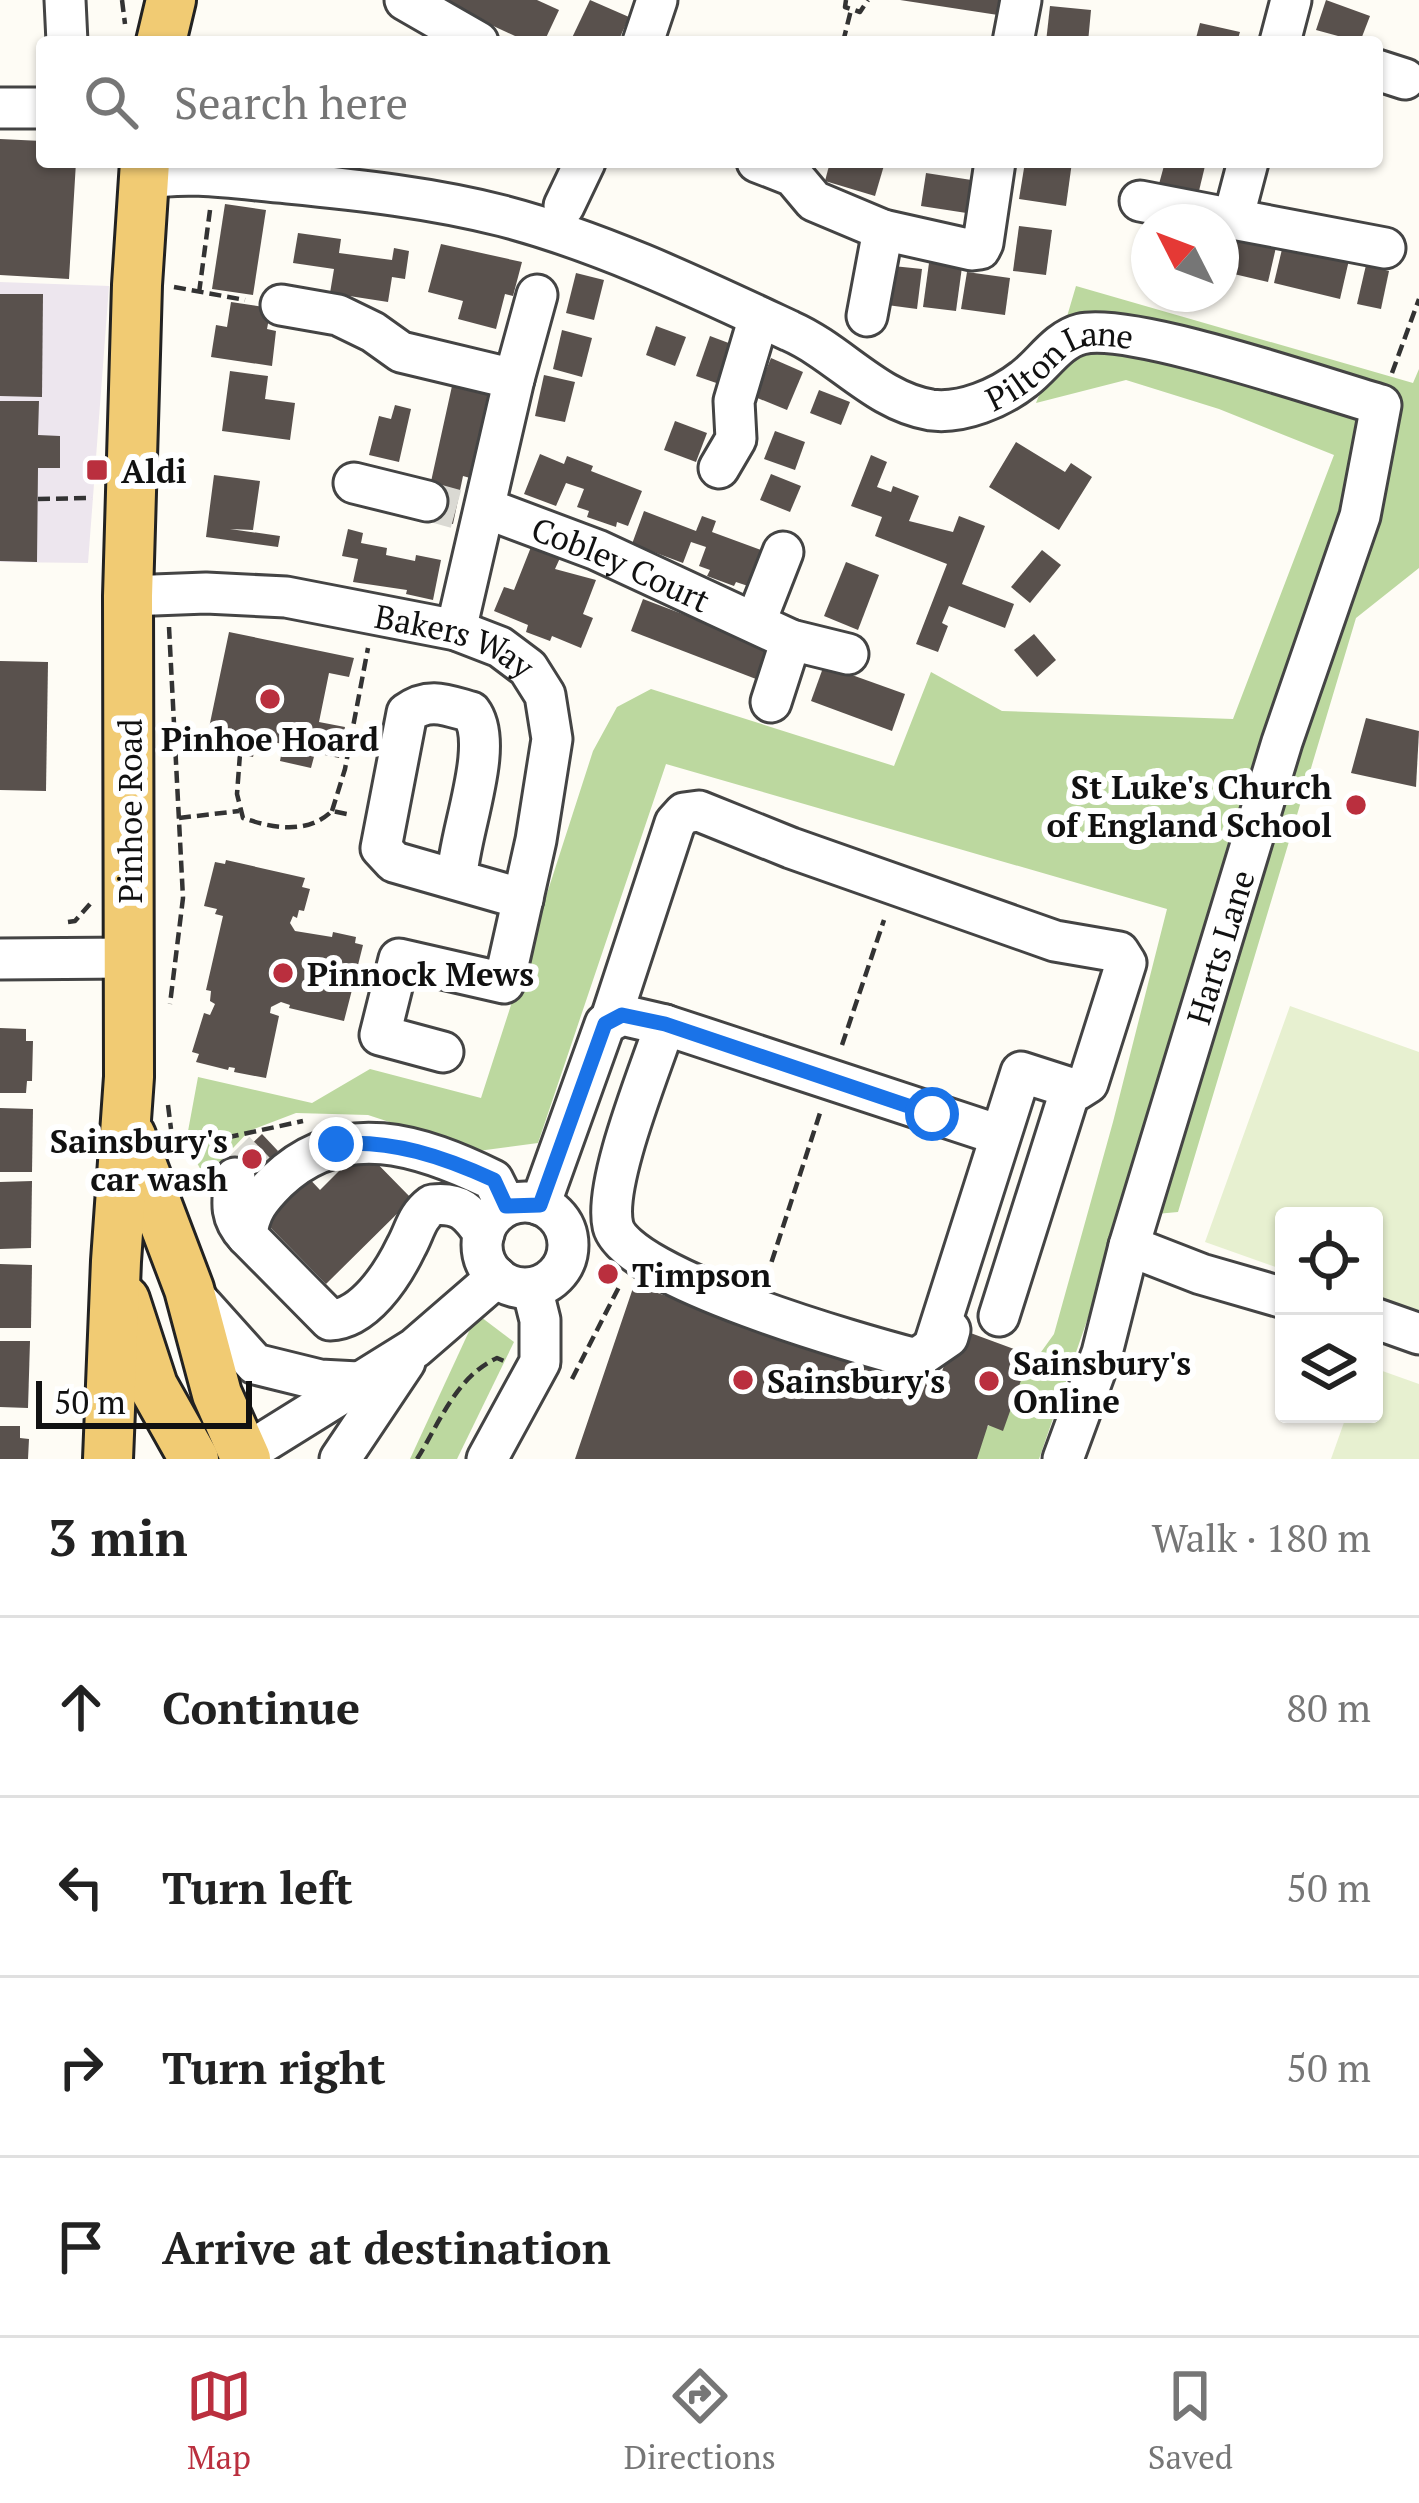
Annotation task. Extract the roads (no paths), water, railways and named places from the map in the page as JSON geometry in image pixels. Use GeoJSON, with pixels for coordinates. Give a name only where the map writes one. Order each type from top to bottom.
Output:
{"type":"FeatureCollection","features":[{"type":"Feature","properties":{"kind":"main road"},"geometry":{"type":"LineString","coordinates":[[162,36],[171,0]]}},
{"type":"Feature","properties":{"kind":"main road","name":"Pinhoe Road"},"geometry":{"type":"LineString","coordinates":[[108,1459],[116,1261],[148,1114],[129,958],[148,595],[144,171]]}},
{"type":"Feature","properties":{"kind":"main road"},"geometry":{"type":"LineString","coordinates":[[148,1114],[217,1394],[224,1458]]}},
{"type":"Feature","properties":{"kind":"main road"},"geometry":{"type":"LineString","coordinates":[[116,1261],[153,1386],[224,1458]]}},
{"type":"Feature","properties":{"kind":"street"},"geometry":{"type":"LineString","coordinates":[[64,0],[67,36]]}},
{"type":"Feature","properties":{"kind":"street"},"geometry":{"type":"LineString","coordinates":[[645,36],[658,0]]}},
{"type":"Feature","properties":{"kind":"street"},"geometry":{"type":"LineString","coordinates":[[1014,36],[1021,0]]}},
{"type":"Feature","properties":{"kind":"street"},"geometry":{"type":"LineString","coordinates":[[1283,36],[1291,0]]}},
{"type":"Feature","properties":{"kind":"street"},"geometry":{"type":"LineString","coordinates":[[416,3],[468,36]]}},
{"type":"Feature","properties":{"kind":"street"},"geometry":{"type":"LineString","coordinates":[[0,108],[36,108]]}},
{"type":"Feature","properties":{"kind":"street"},"geometry":{"type":"LineString","coordinates":[[558,218],[582,168]]}},
{"type":"Feature","properties":{"kind":"street"},"geometry":{"type":"LineString","coordinates":[[773,168],[794,176],[814,201],[884,230],[980,249],[994,168]]}},
{"type":"Feature","properties":{"kind":"street"},"geometry":{"type":"LineString","coordinates":[[1237,204],[1246,168]]}},
{"type":"Feature","properties":{"kind":"street","name":"Pilton Lane"},"geometry":{"type":"LineString","coordinates":[[144,171],[400,194],[558,218],[833,354],[880,392],[930,410],[948,411],[983,402],[1024,380],[1063,343],[1081,334],[1163,343],[1381,405]]}},
{"type":"Feature","properties":{"kind":"street"},"geometry":{"type":"LineString","coordinates":[[1140,201],[1156,204]]}},
{"type":"Feature","properties":{"kind":"street"},"geometry":{"type":"LineString","coordinates":[[1239,220],[1385,248]]}},
{"type":"Feature","properties":{"kind":"street"},"geometry":{"type":"LineString","coordinates":[[867,316],[884,230]]}},
{"type":"Feature","properties":{"kind":"street","name":"Cobley Court"},"geometry":{"type":"LineString","coordinates":[[456,630],[462,509],[514,379],[537,295]]}},
{"type":"Feature","properties":{"kind":"street"},"geometry":{"type":"LineString","coordinates":[[281,305],[338,315],[401,352],[514,379]]}},
{"type":"Feature","properties":{"kind":"street"},"geometry":{"type":"LineString","coordinates":[[719,468],[736,439],[734,400],[759,317]]}},
{"type":"Feature","properties":{"kind":"street","name":"Harts Lane"},"geometry":{"type":"LineString","coordinates":[[1063,1459],[1102,1353],[1129,1246],[1282,742],[1360,516],[1381,405]]}},
{"type":"Feature","properties":{"kind":"street"},"geometry":{"type":"LineString","coordinates":[[354,483],[462,509]]}},
{"type":"Feature","properties":{"kind":"street","name":"Cobley Court"},"geometry":{"type":"LineString","coordinates":[[462,509],[597,550],[791,640],[848,654]]}},
{"type":"Feature","properties":{"kind":"street"},"geometry":{"type":"LineString","coordinates":[[756,621],[783,552]]}},
{"type":"Feature","properties":{"kind":"street","name":"Bakers Way"},"geometry":{"type":"LineString","coordinates":[[148,595],[286,597],[374,613],[456,630],[513,656],[528,668],[545,695],[552,740],[504,983],[399,958],[380,1035],[443,1052]]}},
{"type":"Feature","properties":{"kind":"street"},"geometry":{"type":"LineString","coordinates":[[771,702],[791,640]]}},
{"type":"Feature","properties":{"kind":"street"},"geometry":{"type":"LineString","coordinates":[[457,878],[457,853],[476,777],[481,729],[471,712],[433,702],[406,713],[381,848],[394,862],[523,899]]}},
{"type":"Feature","properties":{"kind":"street"},"geometry":{"type":"LineString","coordinates":[[487,1459],[540,1362],[540,1320],[514,1283],[484,1258],[611,1018],[675,823],[684,813],[699,811],[1054,941],[1119,952],[1126,963],[1088,1083],[1077,1090],[1021,1072],[934,1345],[916,1359],[840,1338],[658,1268],[623,1246],[613,1231],[610,1195],[665,1024]]}},
{"type":"Feature","properties":{"kind":"street"},"geometry":{"type":"LineString","coordinates":[[0,958],[129,958]]}},
{"type":"Feature","properties":{"kind":"street"},"geometry":{"type":"LineString","coordinates":[[611,1018],[622,1015],[665,1024],[999,1135]]}},
{"type":"Feature","properties":{"kind":"street"},"geometry":{"type":"LineString","coordinates":[[999,1316],[1071,1088]]}},
{"type":"Feature","properties":{"kind":"street"},"geometry":{"type":"LineString","coordinates":[[271,1143],[295,1138],[318,1150]]}},
{"type":"Feature","properties":{"kind":"street"},"geometry":{"type":"LineString","coordinates":[[247,1236],[249,1215],[265,1193],[309,1154],[336,1144],[363,1142],[435,1157],[494,1180],[510,1215]]}},
{"type":"Feature","properties":{"kind":"street"},"geometry":{"type":"LineString","coordinates":[[224,1458],[415,1348],[514,1283],[557,1275],[568,1249],[562,1222],[468,1211],[453,1204],[432,1205],[416,1222],[406,1248],[367,1302],[340,1320],[323,1316],[235,1223],[235,1178]]}},
{"type":"Feature","properties":{"kind":"street"},"geometry":{"type":"LineString","coordinates":[[1129,1246],[1275,1296]]}},
{"type":"Feature","properties":{"kind":"street"},"geometry":{"type":"LineString","coordinates":[[189,1289],[255,1364],[320,1380],[358,1382]]}},
{"type":"Feature","properties":{"kind":"street"},"geometry":{"type":"LineString","coordinates":[[1383,1321],[1419,1334]]}},
{"type":"Feature","properties":{"kind":"street"},"geometry":{"type":"LineString","coordinates":[[340,1459],[415,1348]]}},
{"type":"Feature","properties":{"kind":"tunnel"},"geometry":{"type":"LineString","coordinates":[[427,501],[456,509]]}},
{"type":"Feature","properties":{"kind":"tunnel"},"geometry":{"type":"LineString","coordinates":[[235,1178],[271,1143]]}},
{"type":"Feature","properties":{"kind":"place","name":"Aldi"},"geometry":{"type":"Point","coordinates":[97,470]}},
{"type":"Feature","properties":{"kind":"place","name":"Pinhoe Hoard"},"geometry":{"type":"Point","coordinates":[270,699]}},
{"type":"Feature","properties":{"kind":"place","name":"St Luke's Church of England School"},"geometry":{"type":"Point","coordinates":[1356,805]}},
{"type":"Feature","properties":{"kind":"place","name":"Pinnock Mews"},"geometry":{"type":"Point","coordinates":[283,973]}},
{"type":"Feature","properties":{"kind":"place","name":"Sainsbury's car wash"},"geometry":{"type":"Point","coordinates":[252,1159]}},
{"type":"Feature","properties":{"kind":"place","name":"Timpson"},"geometry":{"type":"Point","coordinates":[608,1274]}},
{"type":"Feature","properties":{"kind":"place","name":"Sainsbury's"},"geometry":{"type":"Point","coordinates":[743,1380]}},
{"type":"Feature","properties":{"kind":"place","name":"Sainsbury's Online"},"geometry":{"type":"Point","coordinates":[989,1381]}}]}
